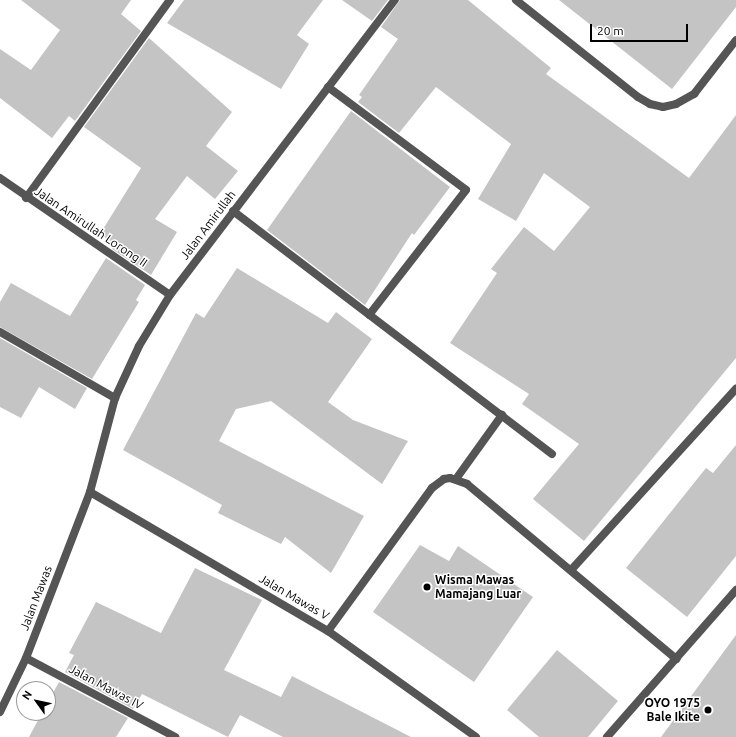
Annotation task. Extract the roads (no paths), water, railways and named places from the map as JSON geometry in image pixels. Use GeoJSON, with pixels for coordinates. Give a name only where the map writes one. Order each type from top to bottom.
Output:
{"type":"FeatureCollection","features":[{"type":"Feature","properties":{"kind":"street"},"geometry":{"type":"LineString","coordinates":[[26,198],[170,0]]}},
{"type":"Feature","properties":{"kind":"street","name":"Jalan Amirullah"},"geometry":{"type":"LineString","coordinates":[[90,492],[115,398],[139,346],[170,295],[395,0]]}},
{"type":"Feature","properties":{"kind":"street"},"geometry":{"type":"LineString","coordinates":[[516,0],[638,97],[650,104],[663,107],[676,104],[694,94],[736,40]]}},
{"type":"Feature","properties":{"kind":"street"},"geometry":{"type":"LineString","coordinates":[[328,87],[466,190],[369,315]]}},
{"type":"Feature","properties":{"kind":"street","name":"Jalan Amirullah Lorong II"},"geometry":{"type":"LineString","coordinates":[[0,178],[26,198],[170,295]]}},
{"type":"Feature","properties":{"kind":"street"},"geometry":{"type":"LineString","coordinates":[[233,211],[552,454]]}},
{"type":"Feature","properties":{"kind":"street"},"geometry":{"type":"LineString","coordinates":[[0,332],[115,398]]}},
{"type":"Feature","properties":{"kind":"street"},"geometry":{"type":"LineString","coordinates":[[572,569],[736,389]]}},
{"type":"Feature","properties":{"kind":"street"},"geometry":{"type":"LineString","coordinates":[[456,479],[502,415]]}},
{"type":"Feature","properties":{"kind":"street"},"geometry":{"type":"LineString","coordinates":[[328,631],[432,488],[444,479],[456,479],[467,484],[572,569],[676,659]]}},
{"type":"Feature","properties":{"kind":"street","name":"Jalan Mawas V"},"geometry":{"type":"LineString","coordinates":[[90,492],[328,631],[476,737]]}},
{"type":"Feature","properties":{"kind":"street","name":"Jalan Mawas"},"geometry":{"type":"LineString","coordinates":[[0,712],[26,658],[90,492]]}},
{"type":"Feature","properties":{"kind":"street"},"geometry":{"type":"LineString","coordinates":[[607,737],[736,590]]}},
{"type":"Feature","properties":{"kind":"street","name":"Jalan Mawas IV"},"geometry":{"type":"LineString","coordinates":[[26,658],[174,737]]}},
{"type":"Feature","properties":{"kind":"place","name":"Wisma Mawas Mamajang Luar"},"geometry":{"type":"Point","coordinates":[427,587]}},
{"type":"Feature","properties":{"kind":"place","name":"OYO 1975 Bale Ikite"},"geometry":{"type":"Point","coordinates":[708,710]}}]}
